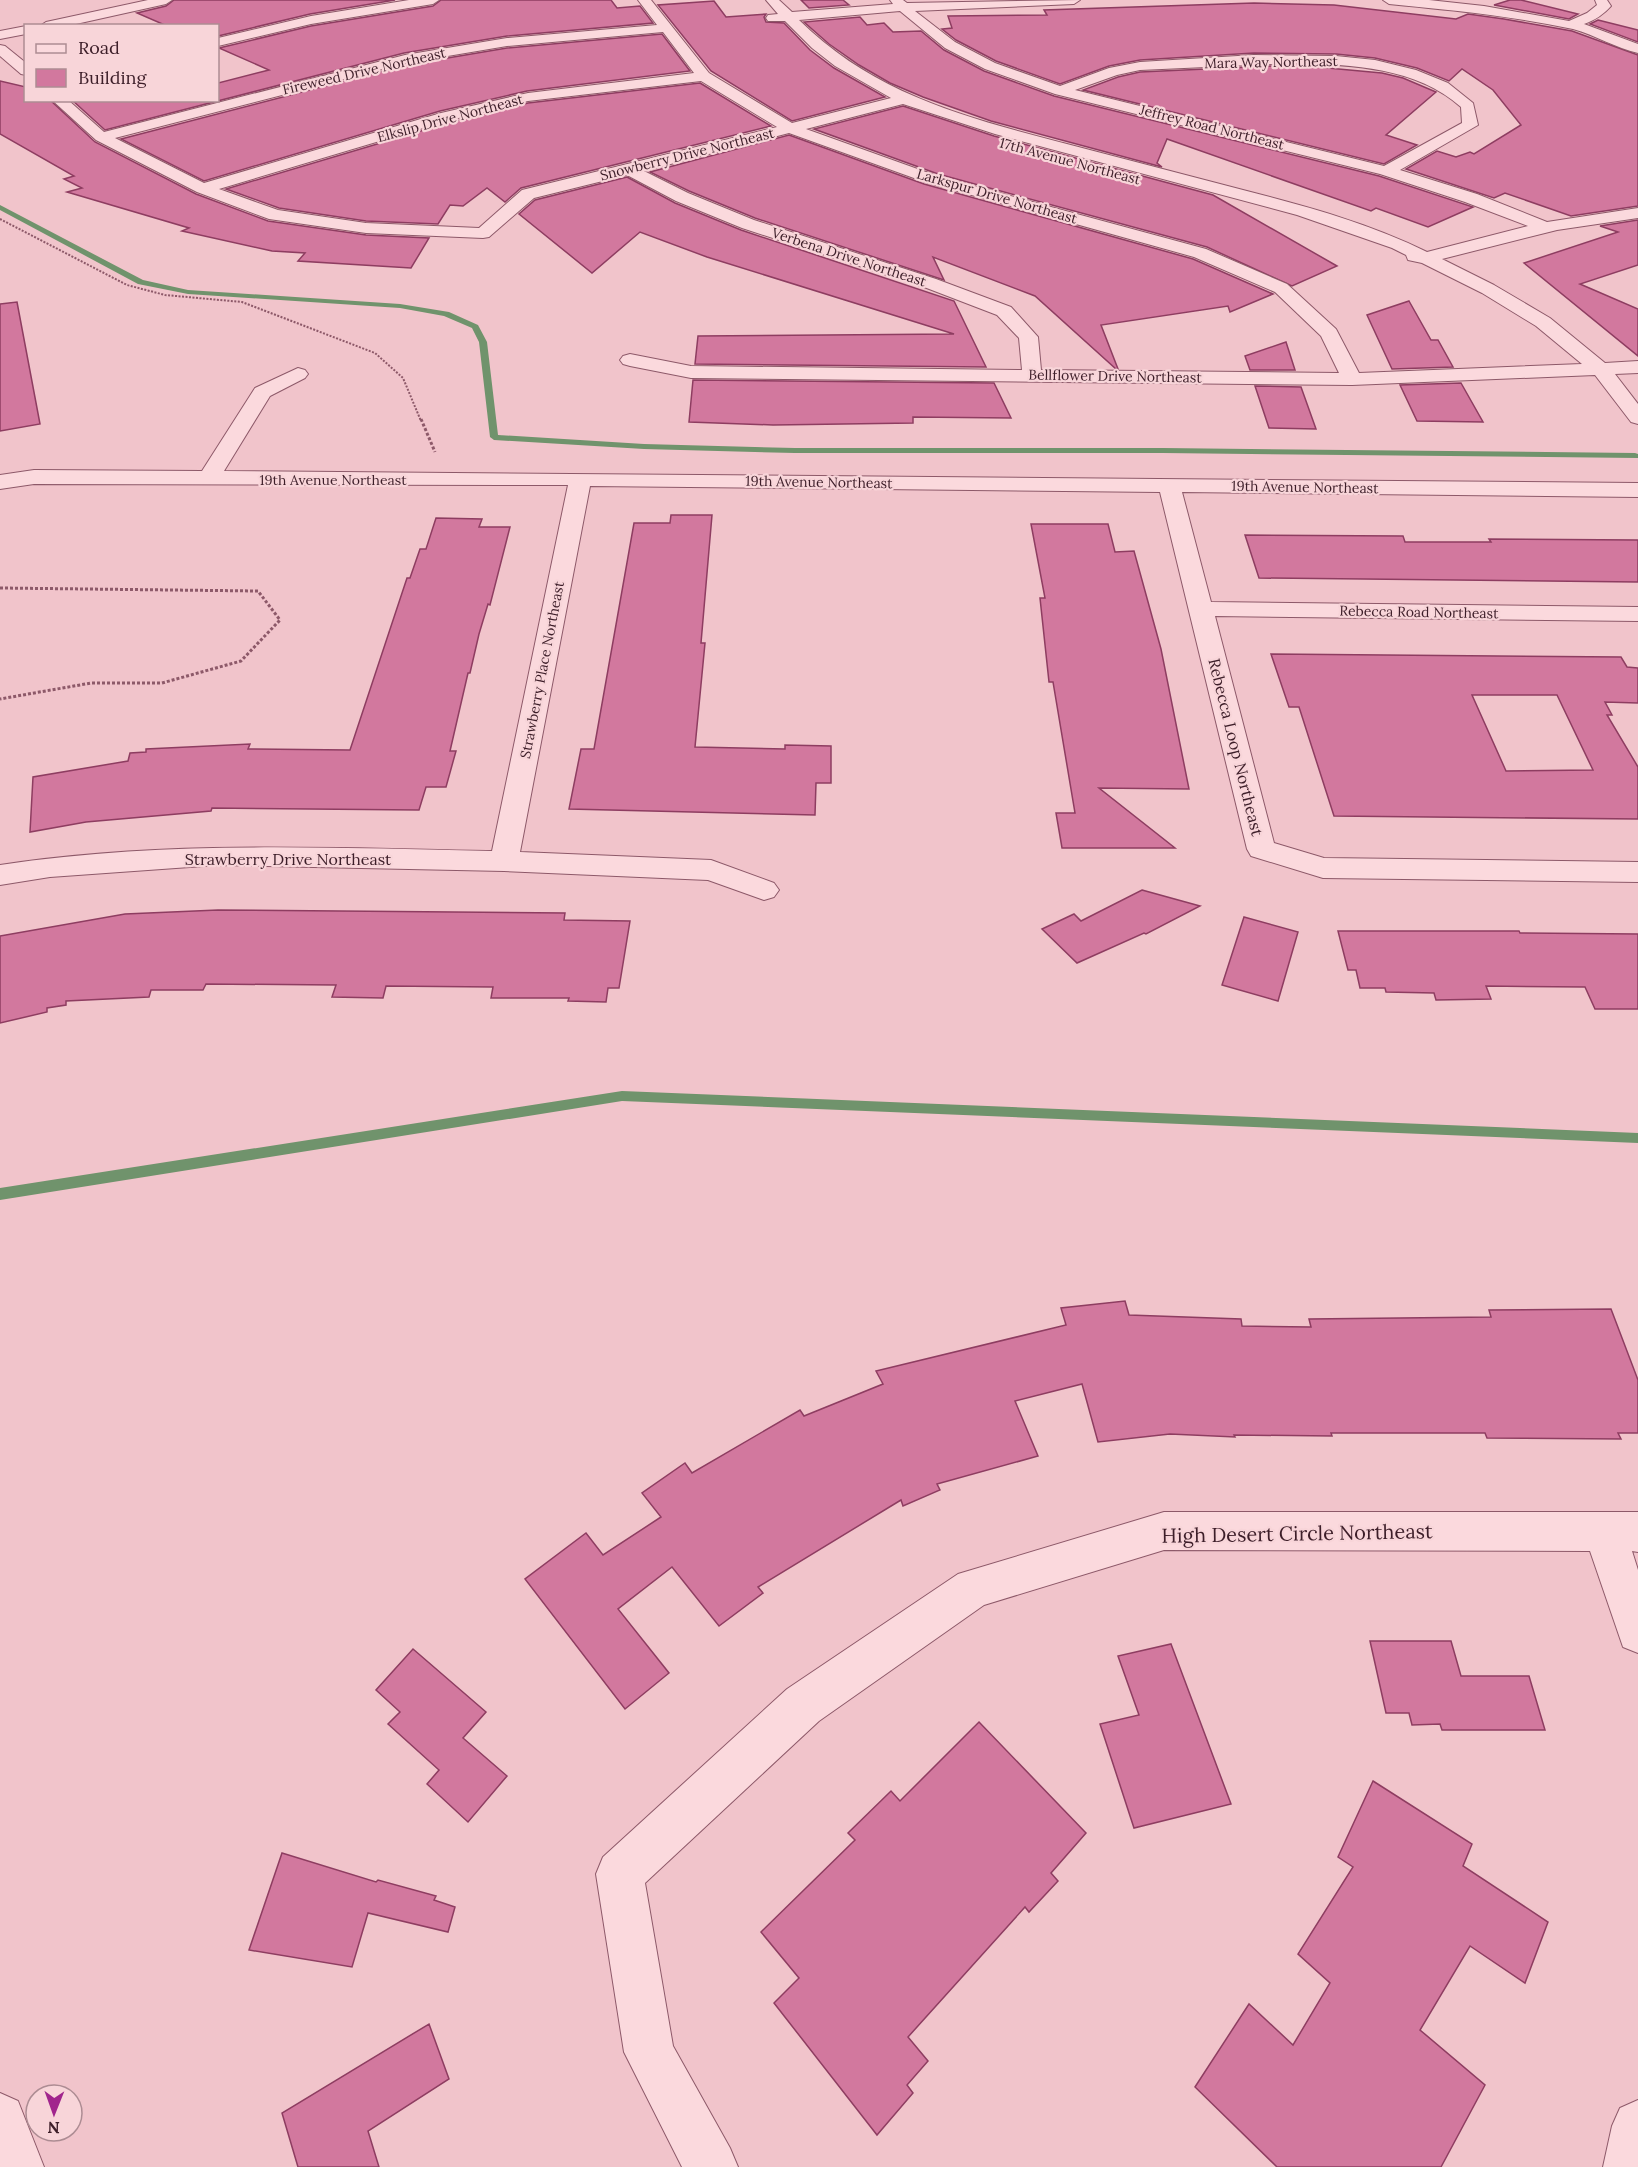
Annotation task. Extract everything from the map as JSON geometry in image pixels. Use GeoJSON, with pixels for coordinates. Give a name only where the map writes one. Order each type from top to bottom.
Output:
{"type":"FeatureCollection","features":[{"type":"Feature","properties":{"kind":"street"},"geometry":{"type":"LineString","coordinates":[[55,24],[166,0]]}},
{"type":"Feature","properties":{"kind":"street"},"geometry":{"type":"LineString","coordinates":[[219,42],[311,20],[433,0]]}},
{"type":"Feature","properties":{"kind":"street","name":"Larkspur Drive Northeast"},"geometry":{"type":"LineString","coordinates":[[644,0],[704,76],[789,128],[931,179],[1200,253],[1281,288],[1329,333],[1352,379]]}},
{"type":"Feature","properties":{"kind":"street","name":"17th Avenue Northeast"},"geometry":{"type":"LineString","coordinates":[[772,0],[840,63],[904,99],[1000,131],[1314,214],[1398,244],[1488,290],[1543,322],[1601,370],[1638,418]]}},
{"type":"Feature","properties":{"kind":"street"},"geometry":{"type":"LineString","coordinates":[[780,34],[762,15],[788,17],[900,4],[1074,0]]}},
{"type":"Feature","properties":{"kind":"street"},"geometry":{"type":"LineString","coordinates":[[1389,0],[1476,9],[1570,25],[1638,49]]}},
{"type":"Feature","properties":{"kind":"street"},"geometry":{"type":"LineString","coordinates":[[1570,25],[1592,16],[1604,6],[1601,0]]}},
{"type":"Feature","properties":{"kind":"street","name":"Jeffrey Road Northeast"},"geometry":{"type":"LineString","coordinates":[[900,4],[920,23],[950,45],[990,66],[1060,91],[1386,171],[1471,198],[1543,226]]}},
{"type":"Feature","properties":{"kind":"street","name":"Fireweed Drive Northeast"},"geometry":{"type":"LineString","coordinates":[[101,137],[405,59],[507,42],[667,28]]}},
{"type":"Feature","properties":{"kind":"street"},"geometry":{"type":"LineString","coordinates":[[0,35],[24,30]]}},
{"type":"Feature","properties":{"kind":"street"},"geometry":{"type":"LineString","coordinates":[[0,49],[24,69]]}},
{"type":"Feature","properties":{"kind":"street","name":"Mara Way Northeast"},"geometry":{"type":"LineString","coordinates":[[1060,91],[1114,71],[1140,66],[1337,60],[1416,73],[1446,87],[1468,106],[1470,124],[1386,171]]}},
{"type":"Feature","properties":{"kind":"street","name":"Elkslip Drive Northeast"},"geometry":{"type":"LineString","coordinates":[[203,189],[447,116],[528,97],[704,76]]}},
{"type":"Feature","properties":{"kind":"street","name":"17th Avenue Northeast"},"geometry":{"type":"LineString","coordinates":[[859,92],[884,104],[984,139],[1305,223],[1373,247],[1425,258]]}},
{"type":"Feature","properties":{"kind":"street","name":"Snowberry Drive Northeast"},"geometry":{"type":"LineString","coordinates":[[203,189],[275,215],[366,228],[485,238],[528,194],[904,99]]}},
{"type":"Feature","properties":{"kind":"street"},"geometry":{"type":"LineString","coordinates":[[61,102],[101,137],[203,189]]}},
{"type":"Feature","properties":{"kind":"street","name":"Verbena Drive Northeast"},"geometry":{"type":"LineString","coordinates":[[628,170],[682,197],[748,224],[930,283],[1004,311],[1028,337],[1032,375]]}},
{"type":"Feature","properties":{"kind":"street"},"geometry":{"type":"LineString","coordinates":[[1425,258],[1543,226],[1638,213]]}},
{"type":"Feature","properties":{"kind":"street","name":"Bellflower Drive Northeast"},"geometry":{"type":"LineString","coordinates":[[630,360],[691,372],[1352,379],[1638,367]]}},
{"type":"Feature","properties":{"kind":"street"},"geometry":{"type":"LineString","coordinates":[[208,479],[262,392],[298,374]]}},
{"type":"Feature","properties":{"kind":"street","name":"19th Avenue Northeast"},"geometry":{"type":"LineString","coordinates":[[0,482],[34,477],[580,479],[1638,490]]}},
{"type":"Feature","properties":{"kind":"street","name":"Strawberry Place Northeast"},"geometry":{"type":"LineString","coordinates":[[504,861],[580,479]]}},
{"type":"Feature","properties":{"kind":"street","name":"Rebecca Loop Northeast"},"geometry":{"type":"LineString","coordinates":[[1170,486],[1261,849],[1323,868],[1638,872]]}},
{"type":"Feature","properties":{"kind":"street","name":"Rebecca Road Northeast"},"geometry":{"type":"LineString","coordinates":[[1201,609],[1638,614]]}},
{"type":"Feature","properties":{"kind":"street","name":"Strawberry Drive Northeast"},"geometry":{"type":"LineString","coordinates":[[0,874],[50,867],[218,856],[504,861],[711,870],[764,890]]}},
{"type":"Feature","properties":{"kind":"street","name":"High Desert Circle Northeast"},"geometry":{"type":"LineString","coordinates":[[711,2167],[649,2052],[620,1875],[803,1705],[973,1588],[1164,1531],[1621,1532]]}},
{"type":"Feature","properties":{"kind":"street"},"geometry":{"type":"LineString","coordinates":[[1621,1532],[1638,1632]]}},
{"type":"Feature","properties":{"kind":"street"},"geometry":{"type":"LineString","coordinates":[[0,2119],[17,2167]]}},
{"type":"Feature","properties":{"kind":"street"},"geometry":{"type":"LineString","coordinates":[[1630,2167],[1638,2126]]}},
{"type":"Feature","properties":{"kind":"path"},"geometry":{"type":"LineString","coordinates":[[0,219],[127,285],[165,295],[242,302],[375,353],[403,378],[448,480]]}},
{"type":"Feature","properties":{"kind":"path"},"geometry":{"type":"LineString","coordinates":[[0,588],[258,591],[280,620],[241,661],[162,683],[91,683],[0,699]]}},
{"type":"Feature","properties":{"kind":"building"},"geometry":{"type":"Polygon","coordinates":[[[174,0],[395,0],[310,14],[219,36],[219,24],[162,24],[137,13],[166,6],[174,0]]]}},
{"type":"Feature","properties":{"kind":"building"},"geometry":{"type":"Polygon","coordinates":[[[441,0],[611,0],[617,8],[640,6],[653,23],[507,36],[404,53],[219,101],[219,83],[269,70],[219,48],[311,26],[433,6],[441,0]]]}},
{"type":"Feature","properties":{"kind":"building"},"geometry":{"type":"Polygon","coordinates":[[[801,0],[843,0],[849,5],[809,8],[801,0]]]}},
{"type":"Feature","properties":{"kind":"building"},"geometry":{"type":"Polygon","coordinates":[[[1510,0],[1521,0],[1578,14],[1569,19],[1494,5],[1510,0]]]}},
{"type":"Feature","properties":{"kind":"building"},"geometry":{"type":"Polygon","coordinates":[[[714,1],[726,17],[766,14],[764,17],[766,22],[784,23],[810,50],[834,68],[885,97],[792,121],[711,71],[658,5],[714,1]]]}},
{"type":"Feature","properties":{"kind":"building"},"geometry":{"type":"Polygon","coordinates":[[[1254,3],[1334,5],[1456,19],[1468,14],[1572,31],[1638,55],[1638,206],[1571,216],[1505,193],[1494,198],[1406,169],[1437,151],[1456,157],[1470,152],[1474,154],[1521,125],[1493,90],[1462,69],[1449,81],[1417,68],[1375,58],[1336,54],[1254,53],[1140,60],[1109,66],[1060,84],[996,61],[956,40],[942,29],[952,28],[948,16],[1047,15],[1044,10],[1254,3]]]}},
{"type":"Feature","properties":{"kind":"building"},"geometry":{"type":"Polygon","coordinates":[[[860,17],[867,25],[884,23],[893,32],[921,31],[944,50],[984,71],[1054,96],[1379,176],[1473,207],[1428,227],[1376,208],[1371,211],[1167,139],[1157,163],[1162,167],[991,121],[890,83],[829,44],[804,22],[860,17]]]}},
{"type":"Feature","properties":{"kind":"building"},"geometry":{"type":"Polygon","coordinates":[[[1598,20],[1638,30],[1638,42],[1590,24],[1598,20]]]}},
{"type":"Feature","properties":{"kind":"building"},"geometry":{"type":"Polygon","coordinates":[[[662,34],[690,71],[527,91],[440,111],[204,181],[121,139],[406,65],[507,48],[662,34]]]}},
{"type":"Feature","properties":{"kind":"building"},"geometry":{"type":"Polygon","coordinates":[[[1295,65],[1382,73],[1403,78],[1436,92],[1386,135],[1417,145],[1384,164],[1083,90],[1118,77],[1140,72],[1295,65]]]}},
{"type":"Feature","properties":{"kind":"building"},"geometry":{"type":"Polygon","coordinates":[[[0,81],[24,87],[24,102],[52,102],[95,142],[196,194],[268,221],[366,235],[429,238],[411,268],[298,261],[305,253],[272,251],[182,231],[189,228],[67,192],[82,188],[64,179],[74,176],[0,134],[0,81]]]}},
{"type":"Feature","properties":{"kind":"building"},"geometry":{"type":"Polygon","coordinates":[[[700,83],[771,126],[521,188],[505,202],[487,188],[463,206],[450,205],[438,224],[366,221],[279,208],[226,189],[451,122],[528,103],[700,83]]]}},
{"type":"Feature","properties":{"kind":"building"},"geometry":{"type":"Polygon","coordinates":[[[74,102],[214,102],[105,130],[74,102]]]}},
{"type":"Feature","properties":{"kind":"building"},"geometry":{"type":"Polygon","coordinates":[[[903,106],[994,136],[1213,195],[1337,266],[1292,286],[1207,247],[938,174],[814,129],[903,106]]]}},
{"type":"Feature","properties":{"kind":"building"},"geometry":{"type":"Polygon","coordinates":[[[789,135],[924,184],[1193,259],[1273,294],[1230,312],[1228,306],[1101,325],[1118,369],[1116,369],[1035,296],[933,257],[944,280],[755,218],[650,172],[789,135]]]}},
{"type":"Feature","properties":{"kind":"building"},"geometry":{"type":"Polygon","coordinates":[[[627,177],[675,203],[741,230],[954,301],[986,367],[695,364],[698,336],[954,334],[707,257],[640,232],[592,273],[519,214],[535,200],[627,177]]]}},
{"type":"Feature","properties":{"kind":"building"},"geometry":{"type":"Polygon","coordinates":[[[1638,220],[1638,265],[1580,284],[1638,309],[1638,356],[1524,263],[1618,232],[1600,226],[1638,220]]]}},
{"type":"Feature","properties":{"kind":"building"},"geometry":{"type":"Polygon","coordinates":[[[1409,301],[1431,340],[1438,340],[1453,367],[1392,369],[1367,315],[1409,301]]]}},
{"type":"Feature","properties":{"kind":"building"},"geometry":{"type":"Polygon","coordinates":[[[17,302],[40,424],[0,431],[0,304],[17,302]]]}},
{"type":"Feature","properties":{"kind":"building"},"geometry":{"type":"Polygon","coordinates":[[[1286,342],[1295,370],[1250,370],[1245,356],[1286,342]]]}},
{"type":"Feature","properties":{"kind":"building"},"geometry":{"type":"Polygon","coordinates":[[[693,380],[994,383],[1011,418],[913,417],[913,423],[773,425],[689,422],[693,380]]]}},
{"type":"Feature","properties":{"kind":"building"},"geometry":{"type":"Polygon","coordinates":[[[1461,383],[1483,422],[1417,421],[1400,385],[1461,383]]]}},
{"type":"Feature","properties":{"kind":"building"},"geometry":{"type":"Polygon","coordinates":[[[1255,386],[1301,387],[1316,429],[1269,428],[1255,386]]]}},
{"type":"Feature","properties":{"kind":"building"},"geometry":{"type":"Polygon","coordinates":[[[671,515],[712,515],[701,643],[705,643],[695,747],[785,749],[785,745],[831,746],[831,783],[816,783],[815,815],[569,809],[581,749],[594,749],[634,523],[670,523],[671,515]]]}},
{"type":"Feature","properties":{"kind":"building"},"geometry":{"type":"Polygon","coordinates":[[[436,518],[482,519],[479,527],[510,527],[490,605],[488,604],[470,673],[468,673],[450,751],[456,751],[446,787],[426,787],[419,810],[212,808],[211,811],[86,822],[30,832],[33,777],[128,761],[130,753],[146,752],[146,749],[250,744],[248,749],[350,750],[407,578],[410,578],[420,549],[426,549],[436,518]]]}},
{"type":"Feature","properties":{"kind":"building"},"geometry":{"type":"Polygon","coordinates":[[[1031,524],[1108,524],[1115,552],[1134,551],[1161,649],[1189,789],[1099,788],[1175,848],[1062,848],[1056,813],[1075,813],[1053,682],[1049,682],[1040,598],[1045,598],[1031,524]]]}},
{"type":"Feature","properties":{"kind":"building"},"geometry":{"type":"Polygon","coordinates":[[[1245,535],[1403,536],[1405,542],[1491,542],[1489,539],[1638,540],[1638,582],[1259,578],[1245,535]]]}},
{"type":"Feature","properties":{"kind":"building"},"geometry":{"type":"Polygon","coordinates":[[[1271,654],[1621,657],[1627,667],[1638,668],[1638,703],[1605,702],[1612,715],[1607,715],[1638,767],[1638,819],[1334,816],[1299,707],[1289,707],[1271,654]],[[1472,695],[1506,771],[1593,770],[1557,695],[1472,695]]]}},
{"type":"Feature","properties":{"kind":"building"},"geometry":{"type":"Polygon","coordinates":[[[1142,890],[1200,906],[1146,934],[1077,963],[1042,929],[1074,914],[1081,921],[1142,890]]]}},
{"type":"Feature","properties":{"kind":"building"},"geometry":{"type":"Polygon","coordinates":[[[218,910],[565,913],[564,920],[630,921],[619,988],[608,988],[606,1002],[568,1001],[569,998],[491,998],[493,987],[386,986],[383,998],[332,997],[336,985],[206,984],[203,990],[151,990],[149,997],[66,1001],[66,1005],[47,1008],[47,1012],[0,1023],[0,936],[125,914],[218,910]]]}},
{"type":"Feature","properties":{"kind":"building"},"geometry":{"type":"Polygon","coordinates":[[[1244,917],[1298,932],[1278,1001],[1222,985],[1244,917]]]}},
{"type":"Feature","properties":{"kind":"building"},"geometry":{"type":"Polygon","coordinates":[[[1338,931],[1519,931],[1520,933],[1638,934],[1638,1009],[1595,1009],[1585,987],[1486,986],[1491,999],[1436,1000],[1434,993],[1386,992],[1385,988],[1360,988],[1356,970],[1348,970],[1338,931]]]}},
{"type":"Feature","properties":{"kind":"building"},"geometry":{"type":"Polygon","coordinates":[[[1125,1301],[1129,1315],[1241,1319],[1242,1326],[1311,1327],[1309,1319],[1491,1317],[1489,1310],[1611,1309],[1638,1380],[1638,1433],[1618,1433],[1621,1439],[1487,1438],[1485,1433],[1331,1433],[1332,1436],[1234,1435],[1235,1437],[1170,1434],[1098,1442],[1082,1384],[1015,1401],[1038,1456],[937,1484],[940,1490],[903,1506],[901,1500],[758,1587],[763,1593],[719,1626],[672,1567],[618,1609],[669,1673],[625,1709],[525,1579],[586,1533],[603,1555],[661,1517],[642,1493],[685,1463],[692,1473],[800,1410],[804,1416],[883,1384],[876,1371],[1066,1325],[1061,1308],[1125,1301]]]}},
{"type":"Feature","properties":{"kind":"building"},"geometry":{"type":"Polygon","coordinates":[[[1370,1641],[1451,1641],[1461,1676],[1529,1676],[1545,1730],[1442,1730],[1440,1724],[1412,1725],[1409,1713],[1386,1713],[1370,1641]]]}},
{"type":"Feature","properties":{"kind":"building"},"geometry":{"type":"Polygon","coordinates":[[[1171,1644],[1231,1804],[1134,1828],[1100,1724],[1139,1715],[1118,1656],[1171,1644]]]}},
{"type":"Feature","properties":{"kind":"building"},"geometry":{"type":"Polygon","coordinates":[[[413,1649],[486,1712],[463,1738],[507,1776],[468,1822],[427,1784],[439,1770],[388,1724],[400,1712],[376,1690],[413,1649]]]}},
{"type":"Feature","properties":{"kind":"building"},"geometry":{"type":"Polygon","coordinates":[[[979,1722],[1086,1833],[1051,1873],[1058,1881],[1029,1912],[1025,1907],[908,2037],[928,2061],[907,2085],[913,2093],[877,2135],[774,2003],[799,1978],[761,1932],[855,1840],[848,1833],[891,1791],[900,1801],[979,1722]]]}},
{"type":"Feature","properties":{"kind":"building"},"geometry":{"type":"Polygon","coordinates":[[[1373,1781],[1472,1844],[1463,1866],[1548,1922],[1525,1983],[1470,1946],[1420,2030],[1485,2085],[1441,2167],[1277,2167],[1195,2087],[1249,2004],[1293,2045],[1330,1983],[1298,1954],[1353,1867],[1338,1857],[1373,1781]]]}},
{"type":"Feature","properties":{"kind":"building"},"geometry":{"type":"Polygon","coordinates":[[[282,1853],[376,1882],[378,1880],[436,1896],[434,1900],[455,1907],[448,1932],[368,1913],[352,1967],[249,1950],[282,1853]]]}},
{"type":"Feature","properties":{"kind":"building"},"geometry":{"type":"Polygon","coordinates":[[[429,2024],[449,2079],[368,2131],[379,2167],[298,2167],[282,2113],[429,2024]]]}},
{"type":"Feature","properties":{"kind":"waterway"},"geometry":{"type":"LineString","coordinates":[[0,207],[141,282],[188,292],[400,306],[446,314],[475,327],[483,342],[494,437],[720,449],[1298,451],[1635,456]]}},
{"type":"Feature","properties":{"kind":"waterway"},"geometry":{"type":"LineString","coordinates":[[0,1194],[622,1096],[1638,1138]]}}]}
